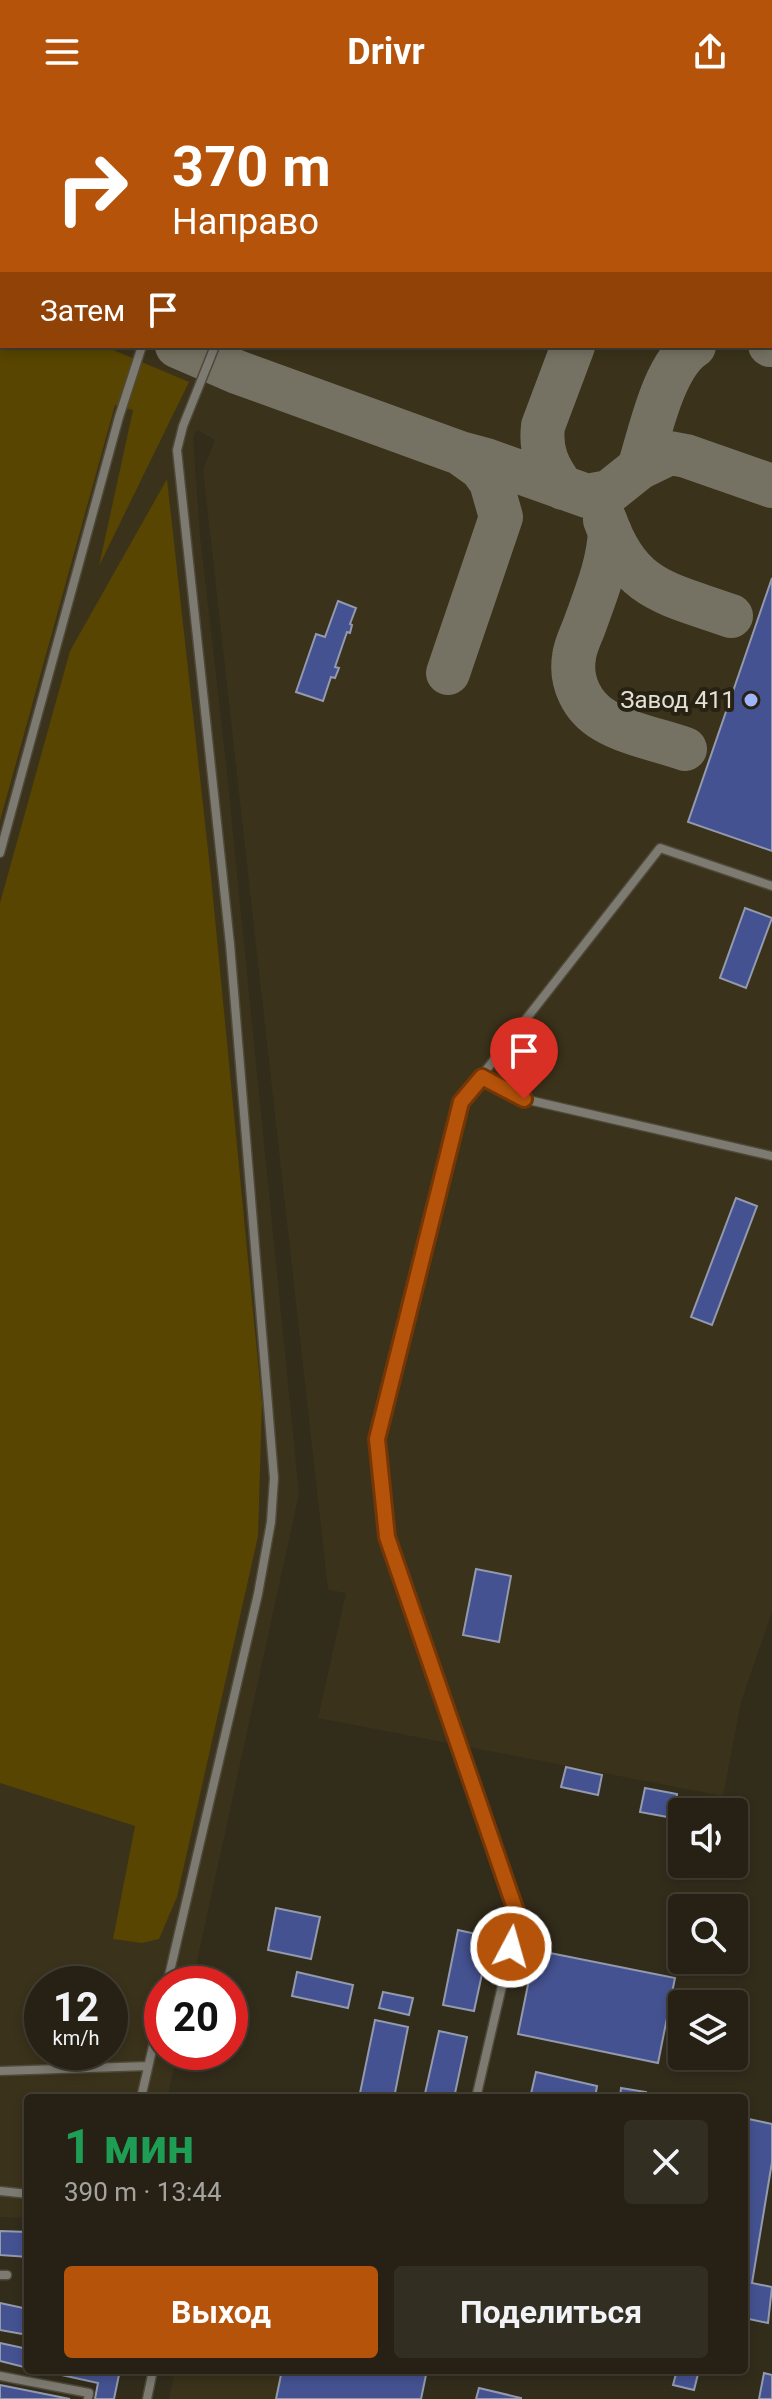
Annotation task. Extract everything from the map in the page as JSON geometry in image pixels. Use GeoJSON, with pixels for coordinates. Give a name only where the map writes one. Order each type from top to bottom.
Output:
{"type":"FeatureCollection","features":[{"type":"Feature","properties":{"kind":"lane"},"geometry":{"type":"LineString","coordinates":[[0,853],[119,417],[141,348]]}},
{"type":"Feature","properties":{"kind":"lane"},"geometry":{"type":"LineString","coordinates":[[171,1966],[258,1594],[271,1522],[274,1478],[230,944],[177,450],[183,426],[214,348]]}},
{"type":"Feature","properties":{"kind":"lane"},"geometry":{"type":"LineString","coordinates":[[477,2094],[518,1917],[387,1537],[377,1439],[461,1102],[660,848],[772,886]]}},
{"type":"Feature","properties":{"kind":"lane"},"geometry":{"type":"LineString","coordinates":[[482,1077],[524,1099],[772,1156]]}},
{"type":"Feature","properties":{"kind":"lane"},"geometry":{"type":"LineString","coordinates":[[0,2071],[144,2066]]}},
{"type":"Feature","properties":{"kind":"lane"},"geometry":{"type":"LineString","coordinates":[[142,2094],[147,2070]]}},
{"type":"Feature","properties":{"kind":"lane"},"geometry":{"type":"LineString","coordinates":[[0,2191],[24,2194]]}},
{"type":"Feature","properties":{"kind":"lane"},"geometry":{"type":"LineString","coordinates":[[147,2399],[152,2374]]}},
{"type":"Feature","properties":{"kind":"lane"},"geometry":{"type":"LineString","coordinates":[[0,2376],[89,2393],[88,2399]]}},
{"type":"Feature","properties":{"kind":"shaded area"},"geometry":{"type":"Polygon","coordinates":[[[0,348],[772,348],[772,1612],[741,1702],[723,1796],[318,1718],[346,1593],[328,1590],[203,470],[215,440],[197,430],[193,437],[200,536],[225,754],[299,1494],[196,1966],[144,1966],[144,2070],[174,2070],[168,2094],[24,2094],[24,2218],[0,2217],[0,348]]]}},
{"type":"Feature","properties":{"kind":"shaded area"},"geometry":{"type":"Polygon","coordinates":[[[0,348],[109,348],[189,382],[99,566],[133,410],[115,405],[0,821],[0,348]]]}},
{"type":"Feature","properties":{"kind":"shaded area"},"geometry":{"type":"Polygon","coordinates":[[[167,479],[211,877],[262,1404],[258,1536],[177,1897],[159,1939],[142,1943],[113,1939],[135,1826],[0,1783],[0,903],[70,651],[167,479]]]}},
{"type":"Feature","properties":{"kind":"shaded area"},"geometry":{"type":"Polygon","coordinates":[[[174,2374],[281,2374],[276,2399],[169,2399],[174,2374]]]}},
{"type":"Feature","properties":{"kind":"building","name":"Завод 411"},"geometry":{"type":"Polygon","coordinates":[[[772,578],[772,851],[688,822],[772,578]]]}},
{"type":"Feature","properties":{"kind":"building"},"geometry":{"type":"Polygon","coordinates":[[[338,601],[356,608],[350,633],[347,632],[335,667],[339,668],[335,678],[331,677],[323,701],[296,692],[316,634],[325,637],[338,601]]]}},
{"type":"Feature","properties":{"kind":"building"},"geometry":{"type":"Polygon","coordinates":[[[745,908],[772,918],[746,988],[720,978],[745,908]]]}},
{"type":"Feature","properties":{"kind":"building"},"geometry":{"type":"Polygon","coordinates":[[[736,1198],[757,1206],[712,1325],[691,1317],[736,1198]]]}},
{"type":"Feature","properties":{"kind":"building"},"geometry":{"type":"Polygon","coordinates":[[[476,1569],[511,1576],[499,1642],[463,1635],[476,1569]]]}},
{"type":"Feature","properties":{"kind":"building"},"geometry":{"type":"Polygon","coordinates":[[[566,1767],[602,1775],[598,1795],[561,1787],[566,1767]]]}},
{"type":"Feature","properties":{"kind":"building"},"geometry":{"type":"Polygon","coordinates":[[[645,1788],[677,1794],[676,1798],[668,1798],[668,1817],[640,1812],[645,1788]]]}},
{"type":"Feature","properties":{"kind":"building"},"geometry":{"type":"Polygon","coordinates":[[[276,1908],[320,1917],[311,1959],[268,1950],[276,1908]]]}},
{"type":"Feature","properties":{"kind":"building"},"geometry":{"type":"Polygon","coordinates":[[[458,1930],[490,1937],[474,2011],[443,2005],[458,1930]]]}},
{"type":"Feature","properties":{"kind":"building"},"geometry":{"type":"Polygon","coordinates":[[[535,1950],[675,1978],[673,1990],[668,1990],[668,2013],[658,2063],[518,2034],[535,1950]]]}},
{"type":"Feature","properties":{"kind":"building"},"geometry":{"type":"Polygon","coordinates":[[[297,1972],[353,1985],[348,2008],[292,1996],[297,1972]]]}},
{"type":"Feature","properties":{"kind":"building"},"geometry":{"type":"Polygon","coordinates":[[[383,1992],[413,1998],[409,2015],[379,2008],[383,1992]]]}},
{"type":"Feature","properties":{"kind":"building"},"geometry":{"type":"Polygon","coordinates":[[[375,2020],[408,2027],[395,2094],[360,2094],[375,2020]]]}},
{"type":"Feature","properties":{"kind":"building"},"geometry":{"type":"Polygon","coordinates":[[[439,2031],[467,2037],[455,2094],[425,2094],[439,2031]]]}},
{"type":"Feature","properties":{"kind":"building"},"geometry":{"type":"Polygon","coordinates":[[[536,2072],[597,2086],[596,2094],[531,2094],[536,2072]]]}},
{"type":"Feature","properties":{"kind":"building"},"geometry":{"type":"Polygon","coordinates":[[[621,2088],[646,2092],[646,2094],[620,2094],[621,2088]]]}},
{"type":"Feature","properties":{"kind":"building"},"geometry":{"type":"Polygon","coordinates":[[[748,2119],[772,2124],[772,2162],[752,2283],[772,2287],[768,2323],[748,2319],[748,2119]]]}},
{"type":"Feature","properties":{"kind":"building"},"geometry":{"type":"Polygon","coordinates":[[[0,2231],[24,2232],[24,2257],[0,2255],[0,2231]]]}},
{"type":"Feature","properties":{"kind":"building"},"geometry":{"type":"Polygon","coordinates":[[[0,2303],[24,2308],[24,2334],[0,2330],[0,2303]]]}},
{"type":"Feature","properties":{"kind":"building"},"geometry":{"type":"Polygon","coordinates":[[[0,2343],[24,2348],[24,2367],[0,2361],[0,2343]]]}},
{"type":"Feature","properties":{"kind":"building"},"geometry":{"type":"Polygon","coordinates":[[[764,2373],[772,2375],[772,2399],[759,2399],[764,2373]]]}},
{"type":"Feature","properties":{"kind":"building"},"geometry":{"type":"Polygon","coordinates":[[[57,2374],[119,2374],[114,2399],[95,2399],[98,2383],[57,2374]]]}},
{"type":"Feature","properties":{"kind":"building"},"geometry":{"type":"Polygon","coordinates":[[[281,2374],[426,2375],[421,2399],[276,2399],[281,2374]]]}},
{"type":"Feature","properties":{"kind":"building"},"geometry":{"type":"Polygon","coordinates":[[[676,2374],[698,2374],[694,2390],[673,2385],[676,2374]]]}},
{"type":"Feature","properties":{"kind":"building"},"geometry":{"type":"Polygon","coordinates":[[[0,2385],[70,2399],[0,2399],[0,2385]]]}},
{"type":"Feature","properties":{"kind":"building"},"geometry":{"type":"Polygon","coordinates":[[[479,2388],[521,2398],[521,2399],[476,2399],[479,2388]]]}},
{"type":"Feature","properties":{"kind":"taxiway"},"geometry":{"type":"LineString","coordinates":[[182,348],[237,372],[587,496],[609,492],[639,468],[670,453],[772,486]]}},
{"type":"Feature","properties":{"kind":"taxiway"},"geometry":{"type":"LineString","coordinates":[[563,488],[546,459],[543,426],[572,348]]}},
{"type":"Feature","properties":{"kind":"taxiway"},"geometry":{"type":"LineString","coordinates":[[639,468],[666,384],[683,356],[692,348]]}},
{"type":"Feature","properties":{"kind":"taxiway"},"geometry":{"type":"LineString","coordinates":[[448,673],[501,517],[491,482],[481,468],[460,453]]}},
{"type":"Feature","properties":{"kind":"taxiway"},"geometry":{"type":"LineString","coordinates":[[605,520],[615,544],[639,576],[670,594],[731,616]]}},
{"type":"Feature","properties":{"kind":"taxiway"},"geometry":{"type":"LineString","coordinates":[[610,532],[607,557],[575,653],[573,666],[579,693],[596,715],[613,725],[685,749]]}},
{"type":"Feature","properties":{"kind":"place","name":"Завод 411"},"geometry":{"type":"Point","coordinates":[751,700]}},
{"type":"Feature","properties":{"kind":"route"},"geometry":{"type":"LineString","coordinates":[[511,1947],[518,1917],[387,1537],[377,1439],[461,1102],[482,1077],[524,1099]]}}]}
